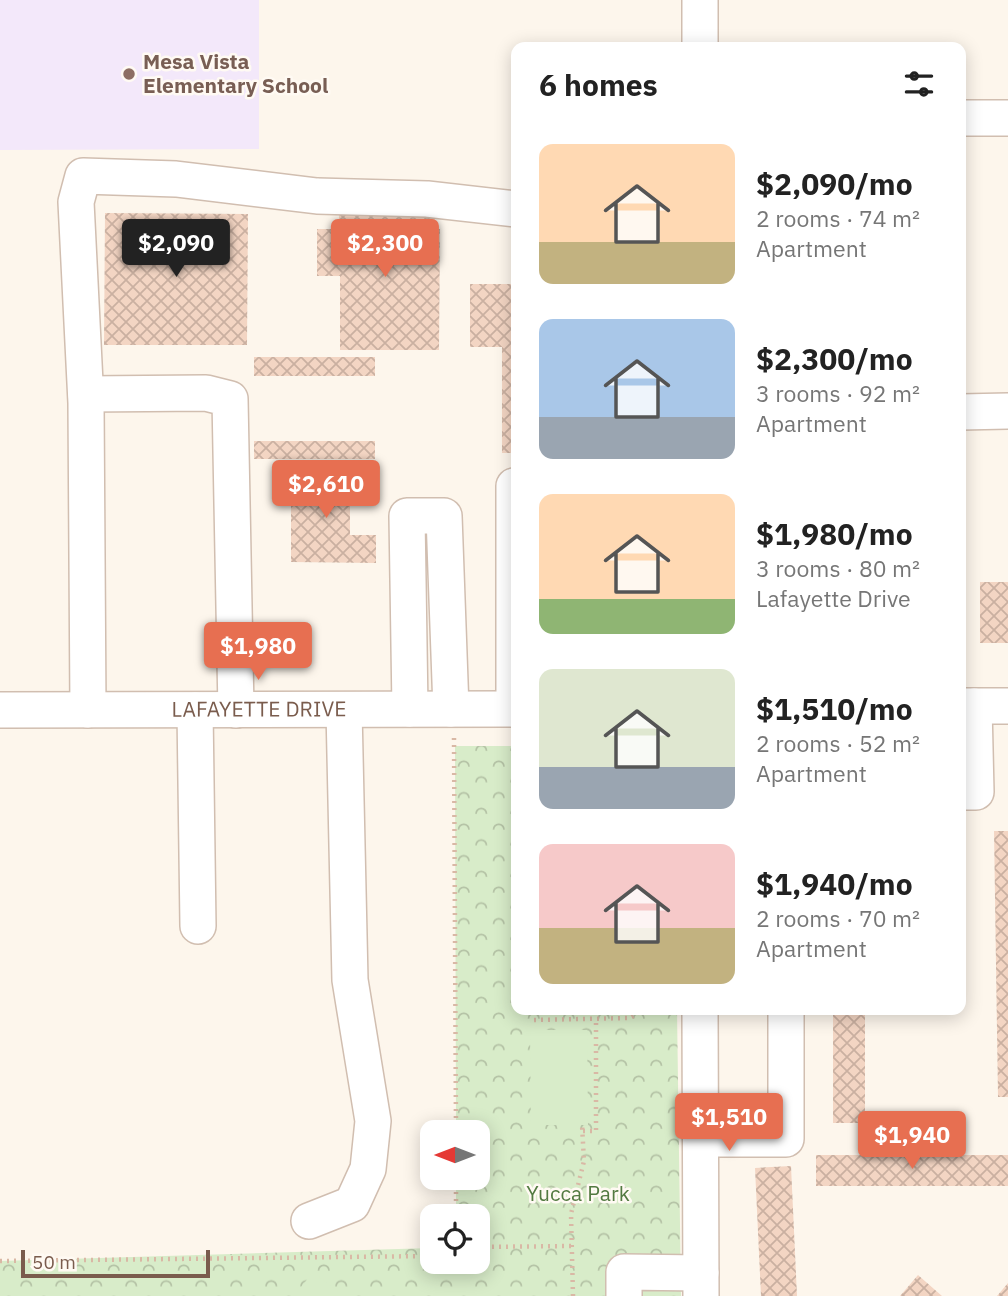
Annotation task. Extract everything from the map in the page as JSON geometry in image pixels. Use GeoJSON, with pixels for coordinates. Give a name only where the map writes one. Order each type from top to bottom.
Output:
{"type":"FeatureCollection","features":[{"type":"Feature","properties":{"kind":"street"},"geometry":{"type":"LineString","coordinates":[[700,0],[700,42]]}},
{"type":"Feature","properties":{"kind":"street"},"geometry":{"type":"LineString","coordinates":[[966,118],[1008,118]]}},
{"type":"Feature","properties":{"kind":"street"},"geometry":{"type":"LineString","coordinates":[[89,710],[86,394],[76,202],[83,176],[176,179],[317,196],[427,199],[511,208]]}},
{"type":"Feature","properties":{"kind":"street"},"geometry":{"type":"LineString","coordinates":[[86,394],[206,393],[230,399],[236,710]]}},
{"type":"Feature","properties":{"kind":"street"},"geometry":{"type":"LineString","coordinates":[[966,412],[1008,411]]}},
{"type":"Feature","properties":{"kind":"street"},"geometry":{"type":"LineString","coordinates":[[410,709],[407,516],[444,516],[451,709]]}},
{"type":"Feature","properties":{"kind":"street"},"geometry":{"type":"LineString","coordinates":[[966,792],[976,792],[967,706],[1008,706]]}},
{"type":"Feature","properties":{"kind":"street","name":"LAFAYETTE DRIVE"},"geometry":{"type":"LineString","coordinates":[[0,710],[511,709]]}},
{"type":"Feature","properties":{"kind":"street"},"geometry":{"type":"LineString","coordinates":[[195,710],[198,926]]}},
{"type":"Feature","properties":{"kind":"street"},"geometry":{"type":"LineString","coordinates":[[309,1221],[352,1203],[368,1169],[373,1121],[350,980],[344,710]]}},
{"type":"Feature","properties":{"kind":"street"},"geometry":{"type":"LineString","coordinates":[[624,1296],[624,1272],[701,1284],[700,1015]]}},
{"type":"Feature","properties":{"kind":"street"},"geometry":{"type":"LineString","coordinates":[[701,1139],[786,1139],[786,1015]]}},
{"type":"Feature","properties":{"kind":"path"},"geometry":{"type":"LineString","coordinates":[[451,709],[455,746],[456,1120]]}},
{"type":"Feature","properties":{"kind":"path"},"geometry":{"type":"LineString","coordinates":[[534,1020],[596,1020],[630,1018],[635,1015]]}},
{"type":"Feature","properties":{"kind":"path"},"geometry":{"type":"LineString","coordinates":[[573,1296],[571,1214],[584,1161],[582,1128],[596,1131],[596,1020]]}},
{"type":"Feature","properties":{"kind":"path"},"geometry":{"type":"LineString","coordinates":[[490,1247],[571,1246]]}},
{"type":"Feature","properties":{"kind":"path"},"geometry":{"type":"LineString","coordinates":[[0,1261],[420,1256]]}},
{"type":"Feature","properties":{"kind":"shaded area","name":"Mesa Vista Elementary School"},"geometry":{"type":"Polygon","coordinates":[[[0,0],[259,0],[259,149],[0,150],[0,0]]]}},
{"type":"Feature","properties":{"kind":"green space","name":"Yucca Park"},"geometry":{"type":"Polygon","coordinates":[[[455,746],[511,746],[511,1015],[677,1015],[681,1296],[0,1296],[0,1261],[420,1248],[420,1274],[490,1274],[490,1204],[456,1204],[456,1190],[490,1190],[490,1120],[456,1120],[455,746]]]}},
{"type":"Feature","properties":{"kind":"green space"},"geometry":{"type":"Polygon","coordinates":[[[530,1030],[587,1030],[588,1125],[531,1125],[530,1030]]]}},
{"type":"Feature","properties":{"kind":"green space"},"geometry":{"type":"Polygon","coordinates":[[[313,1272],[344,1296],[294,1296],[313,1272]]]}},
{"type":"Feature","properties":{"kind":"building"},"geometry":{"type":"Polygon","coordinates":[[[339,211],[435,211],[434,229],[440,229],[439,350],[340,350],[340,276],[317,276],[317,229],[339,229],[339,211]]]}},
{"type":"Feature","properties":{"kind":"building"},"geometry":{"type":"Polygon","coordinates":[[[105,213],[248,214],[247,345],[104,345],[105,213]]]}},
{"type":"Feature","properties":{"kind":"building"},"geometry":{"type":"Polygon","coordinates":[[[470,284],[511,284],[511,453],[502,453],[502,347],[470,347],[470,284]]]}},
{"type":"Feature","properties":{"kind":"building"},"geometry":{"type":"Polygon","coordinates":[[[254,357],[375,357],[375,376],[254,376],[254,357]]]}},
{"type":"Feature","properties":{"kind":"building"},"geometry":{"type":"Polygon","coordinates":[[[254,441],[375,441],[375,459],[254,459],[254,441]]]}},
{"type":"Feature","properties":{"kind":"building"},"geometry":{"type":"Polygon","coordinates":[[[291,471],[350,471],[350,535],[376,535],[376,563],[291,562],[291,471]]]}},
{"type":"Feature","properties":{"kind":"building"},"geometry":{"type":"Polygon","coordinates":[[[980,582],[1008,582],[1008,643],[980,643],[980,582]]]}},
{"type":"Feature","properties":{"kind":"building"},"geometry":{"type":"Polygon","coordinates":[[[994,831],[1008,831],[1008,1097],[998,1097],[994,831]]]}},
{"type":"Feature","properties":{"kind":"building"},"geometry":{"type":"Polygon","coordinates":[[[833,1015],[865,1015],[865,1123],[833,1123],[833,1015]]]}},
{"type":"Feature","properties":{"kind":"building"},"geometry":{"type":"Polygon","coordinates":[[[816,1155],[1008,1155],[1008,1186],[816,1186],[816,1155]]]}},
{"type":"Feature","properties":{"kind":"building"},"geometry":{"type":"Polygon","coordinates":[[[791,1166],[797,1296],[761,1296],[755,1168],[791,1166]]]}},
{"type":"Feature","properties":{"kind":"building"},"geometry":{"type":"Polygon","coordinates":[[[918,1275],[942,1296],[900,1296],[918,1275]]]}},
{"type":"Feature","properties":{"kind":"building"},"geometry":{"type":"Polygon","coordinates":[[[1008,1283],[1008,1296],[997,1296],[1008,1283]]]}},
{"type":"Feature","properties":{"kind":"place","name":"Mesa Vista Elementary School"},"geometry":{"type":"Point","coordinates":[129,74]}}]}
